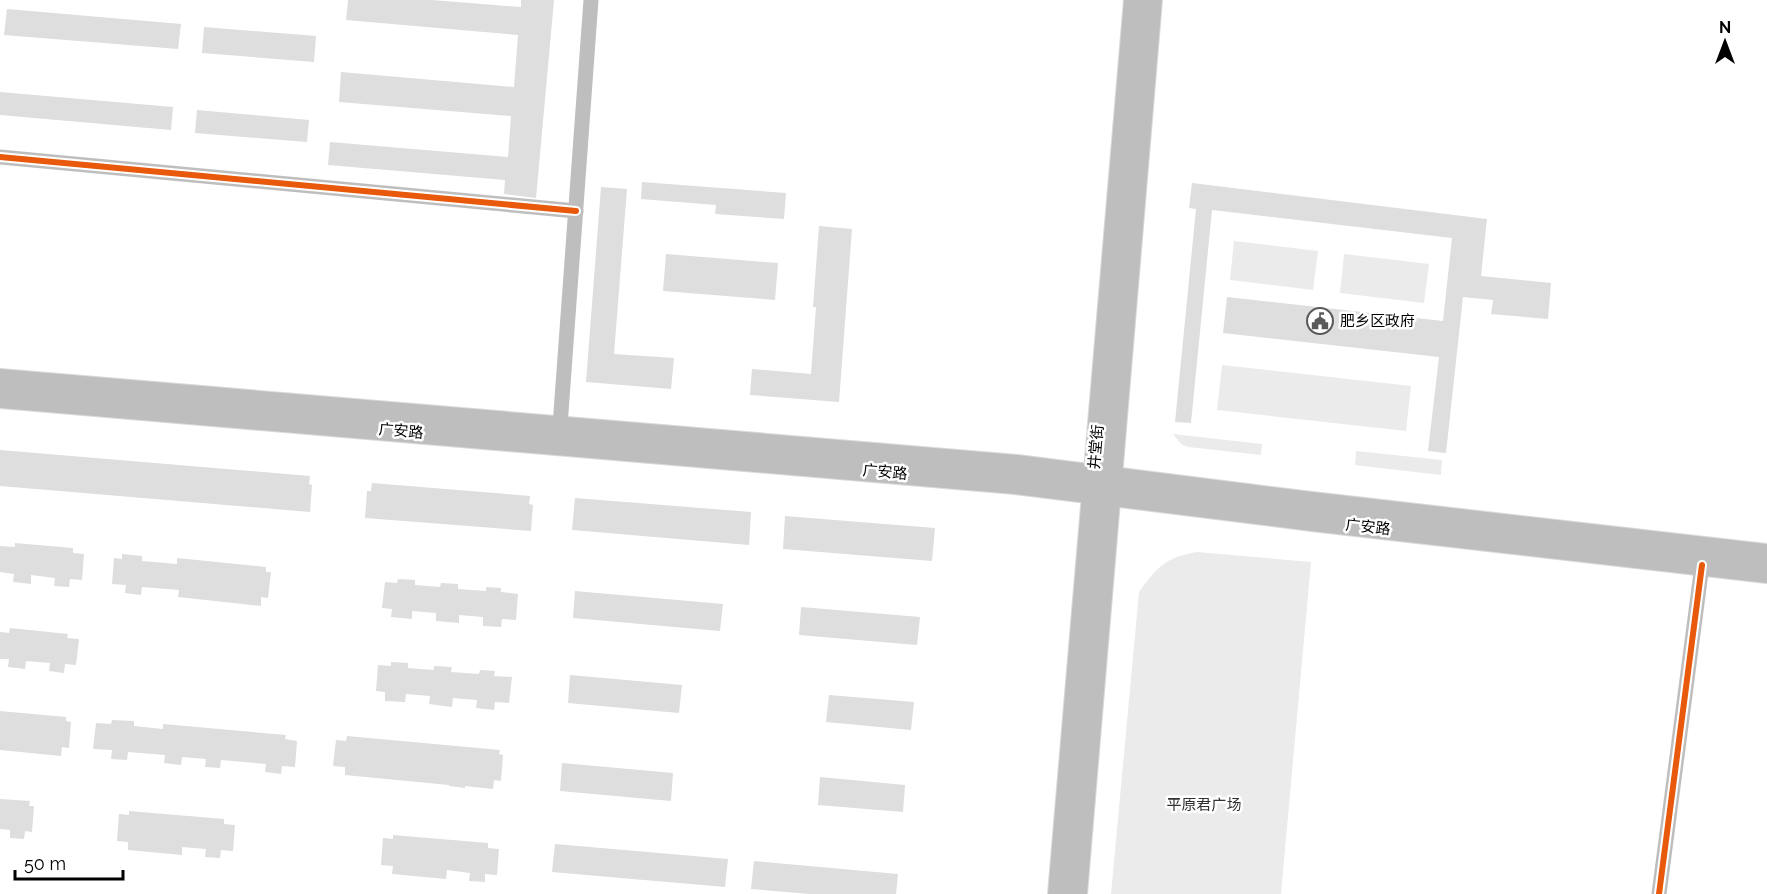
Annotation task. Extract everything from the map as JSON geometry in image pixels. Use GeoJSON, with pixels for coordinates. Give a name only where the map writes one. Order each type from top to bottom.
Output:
{"type":"FeatureCollection","features":[{"type":"Feature","properties":{"kind":"main road","name":"井堂街"},"geometry":{"type":"LineString","coordinates":[[1077,894],[1134,0]]}},
{"type":"Feature","properties":{"kind":"main road","name":"井堂街"},"geometry":{"type":"LineString","coordinates":[[1058,894],[1152,0]]}},
{"type":"Feature","properties":{"kind":"main road","name":"广安路"},"geometry":{"type":"LineString","coordinates":[[0,379],[1006,464],[1102,485],[1767,573]]}},
{"type":"Feature","properties":{"kind":"main road","name":"广安路"},"geometry":{"type":"LineString","coordinates":[[0,398],[1015,484],[1102,485],[1767,554]]}},
{"type":"Feature","properties":{"kind":"street"},"geometry":{"type":"LineString","coordinates":[[560,426],[591,0]]}},
{"type":"Feature","properties":{"kind":"street"},"geometry":{"type":"LineString","coordinates":[[0,157],[576,211]]}},
{"type":"Feature","properties":{"kind":"street"},"geometry":{"type":"LineString","coordinates":[[1659,894],[1702,565]]}},
{"type":"Feature","properties":{"kind":"green space"},"geometry":{"type":"Polygon","coordinates":[[[1234,241],[1318,251],[1313,290],[1230,280],[1234,241]]]}},
{"type":"Feature","properties":{"kind":"green space"},"geometry":{"type":"Polygon","coordinates":[[[1344,254],[1429,264],[1424,303],[1340,293],[1344,254]]]}},
{"type":"Feature","properties":{"kind":"green space"},"geometry":{"type":"Polygon","coordinates":[[[1222,365],[1411,386],[1406,431],[1217,410],[1222,365]]]}},
{"type":"Feature","properties":{"kind":"green space"},"geometry":{"type":"Polygon","coordinates":[[[1173,434],[1262,444],[1261,455],[1188,447],[1181,444],[1173,434]]]}},
{"type":"Feature","properties":{"kind":"green space"},"geometry":{"type":"Polygon","coordinates":[[[1356,451],[1442,460],[1441,475],[1355,465],[1356,451]]]}},
{"type":"Feature","properties":{"kind":"green space","name":"平原君广场"},"geometry":{"type":"Polygon","coordinates":[[[1197,552],[1311,562],[1281,894],[1111,894],[1139,592],[1163,564],[1177,557],[1197,552]]]}},
{"type":"Feature","properties":{"kind":"building"},"geometry":{"type":"Polygon","coordinates":[[[348,0],[432,0],[521,7],[521,0],[554,0],[536,198],[504,194],[505,180],[328,165],[330,142],[508,157],[511,116],[339,102],[341,72],[514,87],[518,35],[346,20],[348,0]]]}},
{"type":"Feature","properties":{"kind":"building"},"geometry":{"type":"Polygon","coordinates":[[[7,9],[181,24],[178,49],[4,35],[7,9]]]}},
{"type":"Feature","properties":{"kind":"building"},"geometry":{"type":"Polygon","coordinates":[[[204,27],[316,36],[314,62],[202,53],[204,27]]]}},
{"type":"Feature","properties":{"kind":"building"},"geometry":{"type":"Polygon","coordinates":[[[0,92],[173,107],[171,130],[0,115],[0,92]]]}},
{"type":"Feature","properties":{"kind":"building"},"geometry":{"type":"Polygon","coordinates":[[[197,110],[309,120],[307,142],[195,133],[197,110]]]}},
{"type":"Feature","properties":{"kind":"building"},"geometry":{"type":"Polygon","coordinates":[[[642,182],[786,193],[784,219],[715,214],[716,205],[641,199],[642,182]]]}},
{"type":"Feature","properties":{"kind":"building"},"geometry":{"type":"Polygon","coordinates":[[[1192,183],[1487,219],[1481,276],[1551,283],[1548,319],[1491,314],[1493,300],[1463,297],[1446,453],[1428,451],[1439,357],[1223,333],[1227,297],[1443,321],[1452,238],[1212,210],[1191,423],[1175,422],[1196,209],[1189,208],[1192,183]]]}},
{"type":"Feature","properties":{"kind":"building"},"geometry":{"type":"Polygon","coordinates":[[[601,187],[627,189],[614,354],[674,358],[671,389],[586,382],[601,187]]]}},
{"type":"Feature","properties":{"kind":"building"},"geometry":{"type":"Polygon","coordinates":[[[819,226],[852,229],[839,402],[750,395],[752,369],[811,374],[819,226]]]}},
{"type":"Feature","properties":{"kind":"building"},"geometry":{"type":"Polygon","coordinates":[[[666,254],[778,263],[775,300],[663,291],[666,254]]]}},
{"type":"Feature","properties":{"kind":"building"},"geometry":{"type":"Polygon","coordinates":[[[0,450],[310,476],[309,484],[312,485],[310,512],[0,486],[0,450]]]}},
{"type":"Feature","properties":{"kind":"building"},"geometry":{"type":"Polygon","coordinates":[[[372,483],[530,496],[529,504],[533,505],[531,531],[365,518],[367,491],[371,491],[372,483]]]}},
{"type":"Feature","properties":{"kind":"building"},"geometry":{"type":"Polygon","coordinates":[[[575,498],[751,512],[749,545],[572,530],[575,498]]]}},
{"type":"Feature","properties":{"kind":"building"},"geometry":{"type":"Polygon","coordinates":[[[785,516],[935,528],[932,561],[783,549],[785,516]]]}},
{"type":"Feature","properties":{"kind":"building"},"geometry":{"type":"Polygon","coordinates":[[[15,543],[73,548],[73,553],[84,554],[82,580],[70,579],[69,587],[54,586],[55,578],[31,575],[31,584],[13,582],[14,574],[0,572],[0,546],[15,547],[15,543]]]}},
{"type":"Feature","properties":{"kind":"building"},"geometry":{"type":"Polygon","coordinates":[[[122,554],[142,556],[142,561],[177,564],[177,558],[266,567],[266,572],[271,572],[268,598],[261,597],[261,606],[178,597],[179,590],[142,587],[141,595],[125,593],[126,585],[112,584],[114,558],[122,559],[122,554]]]}},
{"type":"Feature","properties":{"kind":"building"},"geometry":{"type":"Polygon","coordinates":[[[398,579],[415,580],[415,585],[440,587],[441,583],[458,584],[458,589],[486,591],[486,587],[501,588],[501,592],[518,594],[516,620],[502,619],[501,627],[483,626],[483,617],[459,615],[459,623],[436,621],[436,613],[412,611],[412,619],[391,617],[392,609],[382,608],[385,582],[397,583],[398,579]]]}},
{"type":"Feature","properties":{"kind":"building"},"geometry":{"type":"Polygon","coordinates":[[[575,591],[723,604],[720,631],[573,618],[575,591]]]}},
{"type":"Feature","properties":{"kind":"building"},"geometry":{"type":"Polygon","coordinates":[[[801,607],[920,617],[917,645],[799,635],[801,607]]]}},
{"type":"Feature","properties":{"kind":"building"},"geometry":{"type":"Polygon","coordinates":[[[10,628],[68,634],[67,638],[79,639],[76,665],[65,664],[64,673],[49,671],[50,663],[26,661],[25,669],[8,667],[9,659],[0,659],[0,632],[9,633],[10,628]]]}},
{"type":"Feature","properties":{"kind":"building"},"geometry":{"type":"Polygon","coordinates":[[[391,662],[408,663],[408,668],[434,670],[434,666],[452,667],[451,672],[479,674],[480,670],[495,671],[494,676],[512,677],[509,703],[495,702],[494,710],[476,708],[477,700],[453,698],[452,707],[429,704],[430,696],[406,694],[405,702],[385,701],[385,692],[376,691],[378,665],[391,666],[391,662]]]}},
{"type":"Feature","properties":{"kind":"building"},"geometry":{"type":"Polygon","coordinates":[[[570,675],[682,685],[679,713],[568,703],[570,675]]]}},
{"type":"Feature","properties":{"kind":"building"},"geometry":{"type":"Polygon","coordinates":[[[829,695],[914,702],[911,730],[826,722],[829,695]]]}},
{"type":"Feature","properties":{"kind":"building"},"geometry":{"type":"Polygon","coordinates":[[[0,711],[66,717],[66,721],[71,722],[69,748],[62,747],[61,756],[0,750],[0,711]]]}},
{"type":"Feature","properties":{"kind":"building"},"geometry":{"type":"Polygon","coordinates":[[[112,720],[134,721],[134,726],[163,729],[163,724],[286,735],[285,739],[297,741],[295,767],[282,766],[281,774],[265,772],[266,764],[221,760],[220,768],[205,767],[206,759],[182,757],[181,765],[164,763],[165,755],[128,752],[127,760],[111,759],[112,750],[93,749],[96,723],[111,724],[112,720]]]}},
{"type":"Feature","properties":{"kind":"building"},"geometry":{"type":"Polygon","coordinates":[[[347,736],[500,750],[499,754],[503,755],[501,781],[494,780],[493,789],[465,786],[465,788],[345,775],[345,767],[333,766],[336,740],[346,741],[347,736]]]}},
{"type":"Feature","properties":{"kind":"building"},"geometry":{"type":"Polygon","coordinates":[[[562,763],[673,773],[671,801],[560,791],[562,763]]]}},
{"type":"Feature","properties":{"kind":"building"},"geometry":{"type":"Polygon","coordinates":[[[820,777],[905,785],[903,812],[818,805],[820,777]]]}},
{"type":"Feature","properties":{"kind":"building"},"geometry":{"type":"Polygon","coordinates":[[[0,799],[30,801],[29,806],[34,806],[32,832],[25,831],[24,839],[10,838],[10,830],[0,829],[0,799]]]}},
{"type":"Feature","properties":{"kind":"building"},"geometry":{"type":"Polygon","coordinates":[[[129,811],[224,819],[224,824],[235,825],[233,851],[221,850],[220,858],[205,857],[206,849],[182,847],[182,855],[128,850],[128,842],[117,841],[119,814],[129,815],[129,811]]]}},
{"type":"Feature","properties":{"kind":"building"},"geometry":{"type":"Polygon","coordinates":[[[393,835],[488,843],[488,848],[499,849],[497,875],[485,874],[485,882],[469,881],[470,873],[447,870],[446,879],[392,874],[393,866],[381,865],[383,838],[393,839],[393,835]]]}},
{"type":"Feature","properties":{"kind":"building"},"geometry":{"type":"Polygon","coordinates":[[[555,844],[728,859],[725,887],[552,872],[555,844]]]}},
{"type":"Feature","properties":{"kind":"building"},"geometry":{"type":"Polygon","coordinates":[[[754,861],[898,874],[896,894],[810,894],[751,889],[754,861]]]}},
{"type":"Feature","properties":{"kind":"cycle path"},"geometry":{"type":"LineString","coordinates":[[0,157],[576,211]]}},
{"type":"Feature","properties":{"kind":"cycle path"},"geometry":{"type":"LineString","coordinates":[[1659,894],[1702,565]]}},
{"type":"Feature","properties":{"kind":"place","name":"肥乡区政府"},"geometry":{"type":"Point","coordinates":[1320,321]}}]}
